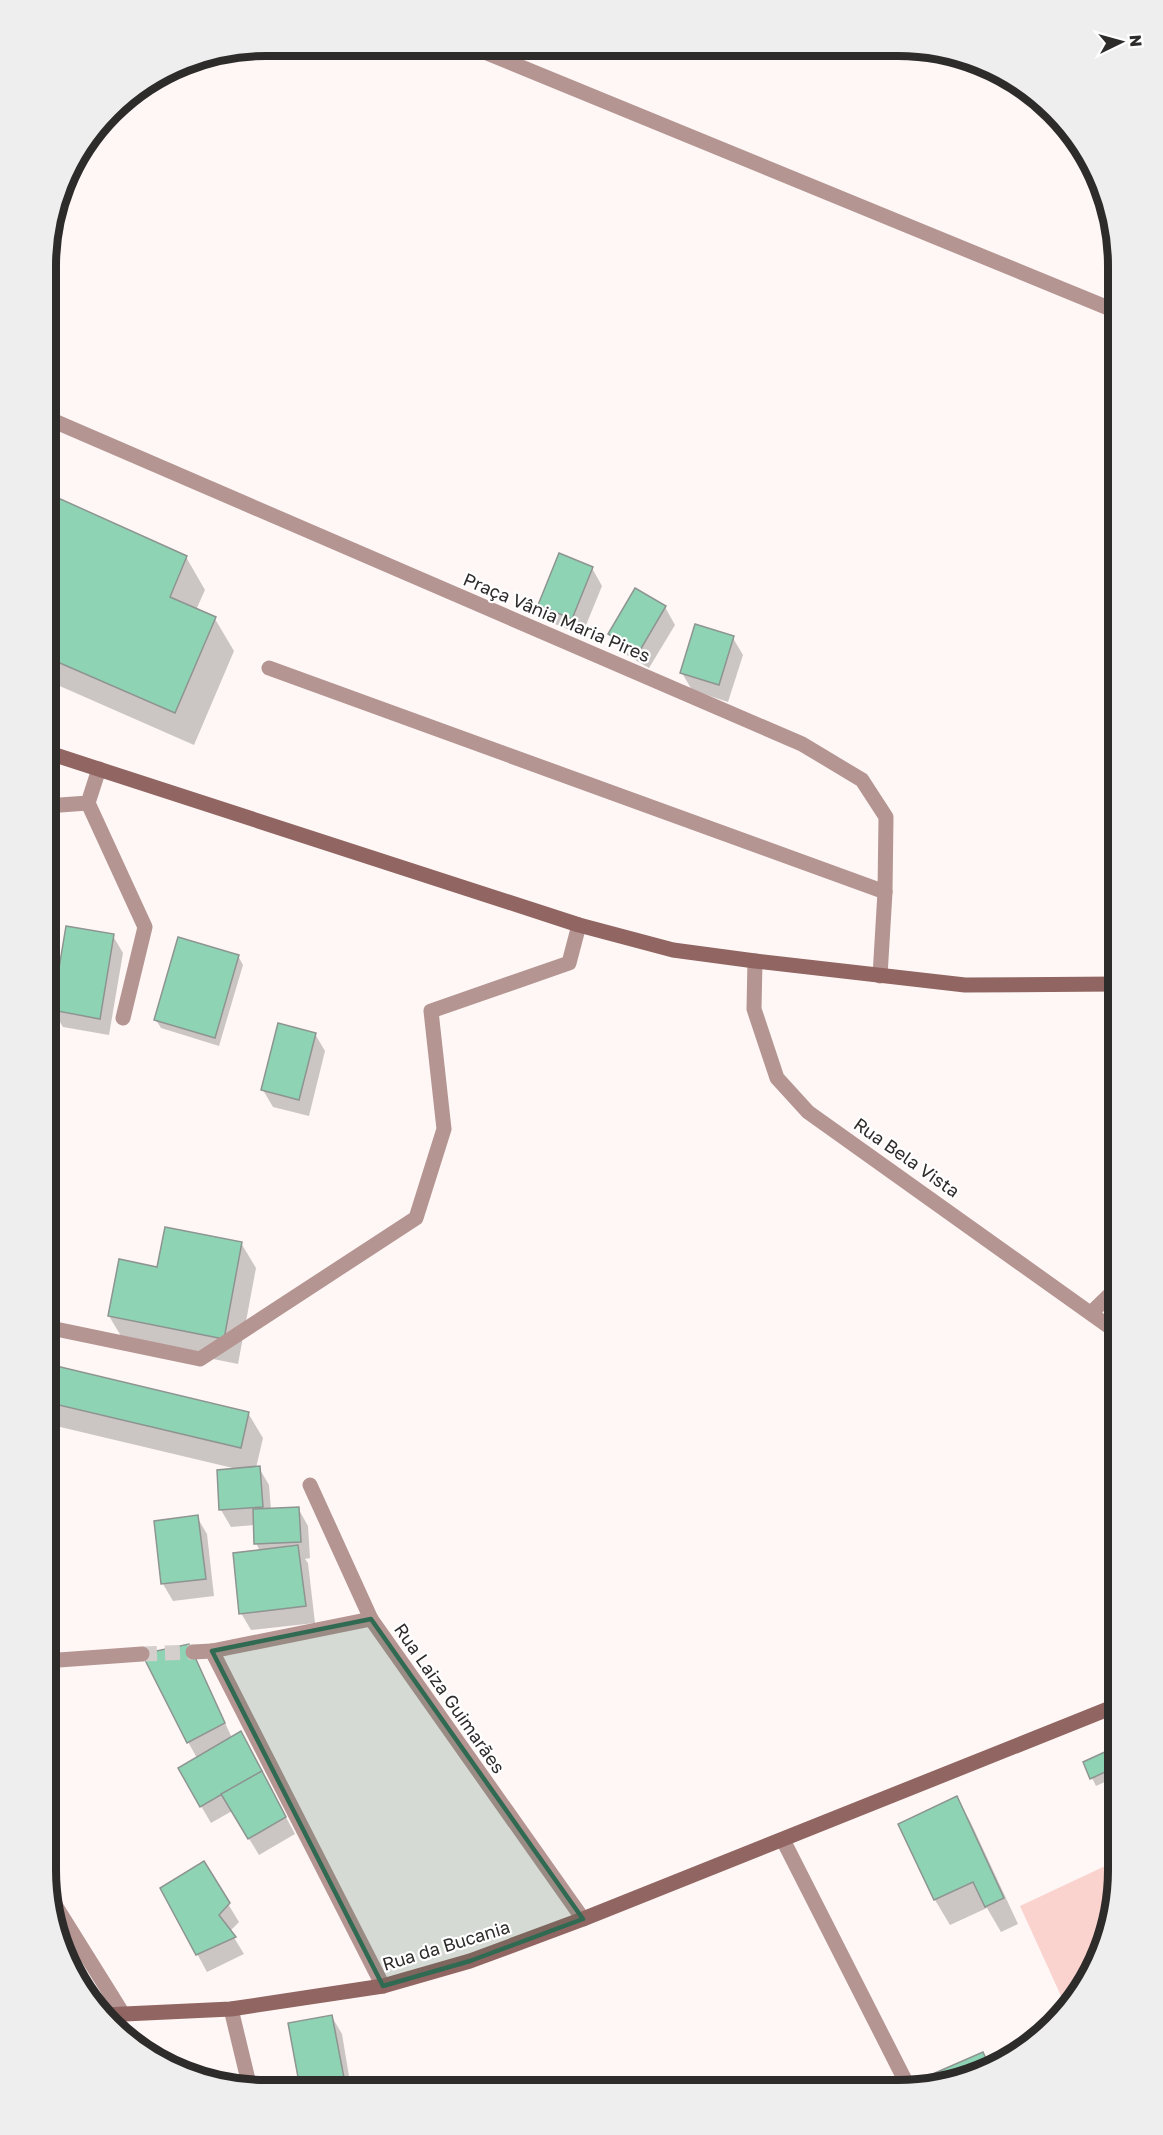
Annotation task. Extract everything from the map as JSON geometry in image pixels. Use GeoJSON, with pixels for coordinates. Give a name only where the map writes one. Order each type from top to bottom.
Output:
{"type":"FeatureCollection","features":[{"type":"Feature","properties":{"kind":"main road"},"geometry":{"type":"LineString","coordinates":[[56,755],[579,925],[673,950],[965,985],[1108,984]]}},
{"type":"Feature","properties":{"kind":"main road","name":"Rua da Bucania"},"geometry":{"type":"LineString","coordinates":[[114,2014],[231,2009],[383,1986],[470,1961],[783,1840],[1107,1709]]}},
{"type":"Feature","properties":{"kind":"street"},"geometry":{"type":"LineString","coordinates":[[494,56],[1108,308]]}},
{"type":"Feature","properties":{"kind":"street","name":"Praça Vânia Maria Pires"},"geometry":{"type":"LineString","coordinates":[[56,422],[801,744],[862,780],[886,817],[885,892],[880,976]]}},
{"type":"Feature","properties":{"kind":"street"},"geometry":{"type":"LineString","coordinates":[[269,668],[885,892]]}},
{"type":"Feature","properties":{"kind":"street"},"geometry":{"type":"LineString","coordinates":[[99,769],[88,803],[145,927],[123,1018]]}},
{"type":"Feature","properties":{"kind":"street"},"geometry":{"type":"LineString","coordinates":[[56,805],[88,803]]}},
{"type":"Feature","properties":{"kind":"street"},"geometry":{"type":"LineString","coordinates":[[56,1329],[200,1359],[416,1218],[444,1129],[431,1011],[569,963],[579,925]]}},
{"type":"Feature","properties":{"kind":"street","name":"Rua Bela Vista"},"geometry":{"type":"LineString","coordinates":[[755,961],[754,1009],[777,1078],[808,1112],[1107,1325]]}},
{"type":"Feature","properties":{"kind":"street"},"geometry":{"type":"LineString","coordinates":[[1090,1312],[1107,1296]]}},
{"type":"Feature","properties":{"kind":"street","name":"Rua Laiza Guimarães"},"geometry":{"type":"LineString","coordinates":[[309,1485],[371,1619],[582,1919]]}},
{"type":"Feature","properties":{"kind":"street"},"geometry":{"type":"LineString","coordinates":[[193,1652],[213,1651],[371,1619]]}},
{"type":"Feature","properties":{"kind":"street"},"geometry":{"type":"LineString","coordinates":[[213,1651],[383,1986]]}},
{"type":"Feature","properties":{"kind":"street"},"geometry":{"type":"LineString","coordinates":[[56,1660],[142,1654]]}},
{"type":"Feature","properties":{"kind":"street"},"geometry":{"type":"LineString","coordinates":[[783,1840],[905,2079]]}},
{"type":"Feature","properties":{"kind":"street"},"geometry":{"type":"LineString","coordinates":[[61,1915],[123,2014]]}},
{"type":"Feature","properties":{"kind":"street"},"geometry":{"type":"LineString","coordinates":[[231,2009],[248,2079]]}},
{"type":"Feature","properties":{"kind":"highlighted area"},"geometry":{"type":"Polygon","coordinates":[[[371,1619],[583,1919],[470,1961],[383,1986],[212,1651],[371,1619]]]}},
{"type":"Feature","properties":{"kind":"shaded area"},"geometry":{"type":"Polygon","coordinates":[[[1107,1865],[1106,1897],[1096,1937],[1086,1962],[1062,1999],[1020,1906],[1107,1865]]]}},
{"type":"Feature","properties":{"kind":"building"},"geometry":{"type":"Polygon","coordinates":[[[56,497],[187,556],[170,597],[216,617],[175,713],[56,661],[56,497]]]}},
{"type":"Feature","properties":{"kind":"building"},"geometry":{"type":"Polygon","coordinates":[[[559,553],[593,567],[572,619],[538,605],[559,553]]]}},
{"type":"Feature","properties":{"kind":"building"},"geometry":{"type":"Polygon","coordinates":[[[635,588],[666,606],[639,652],[608,634],[635,588]]]}},
{"type":"Feature","properties":{"kind":"building"},"geometry":{"type":"Polygon","coordinates":[[[695,624],[734,636],[719,685],[680,673],[695,624]]]}},
{"type":"Feature","properties":{"kind":"building"},"geometry":{"type":"Polygon","coordinates":[[[66,926],[114,934],[100,1019],[56,1011],[56,986],[66,926]]]}},
{"type":"Feature","properties":{"kind":"building"},"geometry":{"type":"Polygon","coordinates":[[[178,937],[239,955],[215,1038],[154,1020],[178,937]]]}},
{"type":"Feature","properties":{"kind":"building"},"geometry":{"type":"Polygon","coordinates":[[[278,1023],[316,1033],[299,1100],[261,1090],[278,1023]]]}},
{"type":"Feature","properties":{"kind":"building"},"geometry":{"type":"Polygon","coordinates":[[[165,1227],[242,1242],[224,1339],[108,1316],[119,1259],[157,1267],[165,1227]]]}},
{"type":"Feature","properties":{"kind":"building"},"geometry":{"type":"Polygon","coordinates":[[[56,1366],[249,1412],[241,1448],[56,1404],[56,1366]]]}},
{"type":"Feature","properties":{"kind":"building"},"geometry":{"type":"Polygon","coordinates":[[[260,1466],[263,1507],[219,1510],[217,1470],[260,1466]]]}},
{"type":"Feature","properties":{"kind":"building"},"geometry":{"type":"Polygon","coordinates":[[[299,1507],[301,1542],[254,1544],[253,1509],[299,1507]]]}},
{"type":"Feature","properties":{"kind":"building"},"geometry":{"type":"Polygon","coordinates":[[[198,1515],[206,1579],[161,1584],[154,1521],[198,1515]]]}},
{"type":"Feature","properties":{"kind":"building"},"geometry":{"type":"Polygon","coordinates":[[[298,1545],[306,1606],[239,1614],[233,1553],[298,1545]]]}},
{"type":"Feature","properties":{"kind":"building"},"geometry":{"type":"Polygon","coordinates":[[[189,1644],[225,1723],[187,1743],[142,1654],[189,1644]]]}},
{"type":"Feature","properties":{"kind":"building"},"geometry":{"type":"Polygon","coordinates":[[[241,1731],[262,1771],[200,1807],[178,1768],[241,1731]]]}},
{"type":"Feature","properties":{"kind":"building"},"geometry":{"type":"Polygon","coordinates":[[[1107,1751],[1107,1771],[1090,1779],[1083,1762],[1107,1751]]]}},
{"type":"Feature","properties":{"kind":"building"},"geometry":{"type":"Polygon","coordinates":[[[262,1771],[286,1817],[248,1839],[221,1794],[262,1771]]]}},
{"type":"Feature","properties":{"kind":"building"},"geometry":{"type":"Polygon","coordinates":[[[957,1796],[1004,1898],[985,1907],[973,1882],[934,1900],[898,1824],[957,1796]]]}},
{"type":"Feature","properties":{"kind":"building"},"geometry":{"type":"Polygon","coordinates":[[[204,1861],[230,1903],[219,1915],[236,1937],[196,1955],[160,1888],[204,1861]]]}},
{"type":"Feature","properties":{"kind":"building"},"geometry":{"type":"Polygon","coordinates":[[[332,2015],[344,2080],[299,2080],[288,2023],[332,2015]]]}},
{"type":"Feature","properties":{"kind":"building"},"geometry":{"type":"Polygon","coordinates":[[[983,2052],[986,2059],[952,2072],[936,2075],[935,2073],[983,2052]]]}},
{"type":"Feature","properties":{"kind":"tunnel"},"geometry":{"type":"LineString","coordinates":[[142,1654],[193,1652]]}}]}
